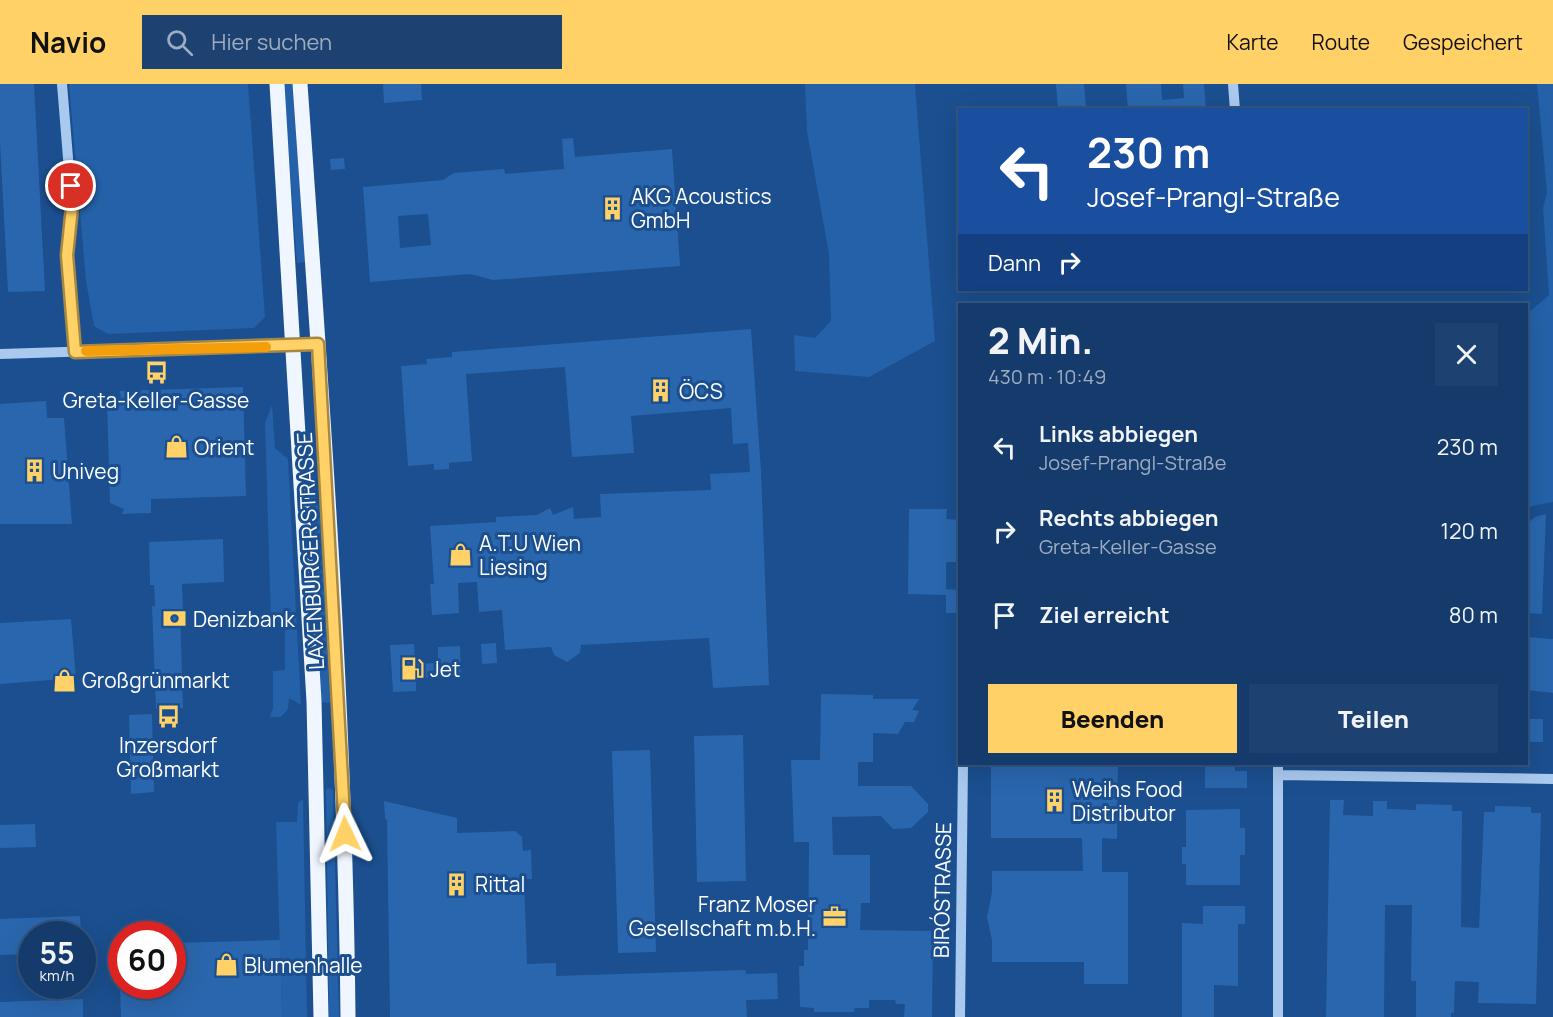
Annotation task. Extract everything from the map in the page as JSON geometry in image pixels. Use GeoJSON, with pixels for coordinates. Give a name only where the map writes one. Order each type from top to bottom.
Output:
{"type":"FeatureCollection","features":[{"type":"Feature","properties":{"kind":"main road","name":"LAXENBURGER STRASSE"},"geometry":{"type":"LineString","coordinates":[[278,84],[317,764],[321,1017]]}},
{"type":"Feature","properties":{"kind":"main road","name":"LAXENBURGER STRASSE"},"geometry":{"type":"LineString","coordinates":[[300,84],[318,344],[344,795],[348,1017]]}},
{"type":"Feature","properties":{"kind":"street"},"geometry":{"type":"LineString","coordinates":[[62,84],[72,207],[67,255],[75,352]]}},
{"type":"Feature","properties":{"kind":"street"},"geometry":{"type":"LineString","coordinates":[[1233,84],[1234,108]]}},
{"type":"Feature","properties":{"kind":"street"},"geometry":{"type":"LineString","coordinates":[[0,354],[318,344]]}},
{"type":"Feature","properties":{"kind":"street","name":"BIRÓSTRASSE"},"geometry":{"type":"LineString","coordinates":[[960,1017],[963,765]]}},
{"type":"Feature","properties":{"kind":"street"},"geometry":{"type":"LineString","coordinates":[[1278,1017],[1278,769],[1553,779]]}},
{"type":"Feature","properties":{"kind":"shaded area"},"geometry":{"type":"Polygon","coordinates":[[[69,84],[248,84],[265,317],[254,328],[108,334],[94,326],[86,281],[69,84]]]}},
{"type":"Feature","properties":{"kind":"shaded area"},"geometry":{"type":"Polygon","coordinates":[[[283,84],[292,84],[306,262],[297,263],[283,84]]]}},
{"type":"Feature","properties":{"kind":"shaded area"},"geometry":{"type":"Polygon","coordinates":[[[805,84],[915,84],[935,341],[869,377],[795,371],[794,335],[815,338],[831,321],[829,254],[807,131],[805,84]]]}},
{"type":"Feature","properties":{"kind":"shaded area"},"geometry":{"type":"Polygon","coordinates":[[[1537,84],[1553,84],[1553,502],[1528,507],[1528,313],[1549,295],[1543,208],[1547,193],[1537,84]]]}},
{"type":"Feature","properties":{"kind":"shaded area"},"geometry":{"type":"Polygon","coordinates":[[[272,405],[275,448],[288,459],[301,705],[289,698],[288,709],[281,717],[270,717],[273,708],[273,671],[285,670],[285,623],[271,621],[265,423],[272,405]]]}},
{"type":"Feature","properties":{"kind":"shaded area"},"geometry":{"type":"Polygon","coordinates":[[[308,456],[311,456],[320,521],[330,703],[321,702],[308,456]]]}},
{"type":"Feature","properties":{"kind":"shaded area"},"geometry":{"type":"Polygon","coordinates":[[[326,789],[333,790],[339,1017],[329,1017],[326,789]]]}},
{"type":"Feature","properties":{"kind":"shaded area"},"geometry":{"type":"Polygon","coordinates":[[[303,799],[307,1017],[282,1017],[276,822],[297,822],[298,803],[303,799]]]}},
{"type":"Feature","properties":{"kind":"building"},"geometry":{"type":"Polygon","coordinates":[[[0,84],[34,84],[45,291],[8,292],[0,142],[0,84]]]}},
{"type":"Feature","properties":{"kind":"building"},"geometry":{"type":"Polygon","coordinates":[[[383,84],[421,84],[422,100],[384,103],[383,84]]]}},
{"type":"Feature","properties":{"kind":"building"},"geometry":{"type":"Polygon","coordinates":[[[1056,84],[1084,84],[1086,107],[1058,108],[1056,84]]]}},
{"type":"Feature","properties":{"kind":"building"},"geometry":{"type":"Polygon","coordinates":[[[1126,84],[1161,84],[1162,100],[1184,98],[1183,84],[1204,84],[1206,108],[1128,108],[1126,84]]]}},
{"type":"Feature","properties":{"kind":"building","name":"AKG Acoustics GmbH"},"geometry":{"type":"Polygon","coordinates":[[[573,138],[575,157],[672,149],[680,266],[493,280],[470,274],[370,282],[363,187],[443,180],[454,173],[504,169],[505,174],[564,169],[562,139],[573,138]],[[428,214],[398,216],[400,248],[431,245],[428,214]]]}},
{"type":"Feature","properties":{"kind":"building"},"geometry":{"type":"Polygon","coordinates":[[[344,158],[345,169],[331,170],[330,159],[344,158]]]}},
{"type":"Feature","properties":{"kind":"building"},"geometry":{"type":"Polygon","coordinates":[[[751,329],[761,471],[769,685],[713,688],[709,638],[581,645],[580,653],[567,662],[554,655],[551,647],[505,650],[502,610],[479,612],[477,582],[458,583],[459,613],[432,615],[430,584],[434,584],[430,526],[496,522],[496,517],[537,515],[550,508],[553,515],[573,507],[574,519],[601,517],[600,494],[711,490],[710,474],[750,472],[748,443],[733,444],[731,408],[631,416],[634,453],[572,457],[565,367],[466,374],[472,461],[449,463],[449,469],[434,470],[434,464],[408,466],[401,366],[427,364],[426,359],[452,357],[452,352],[751,329]]]}},
{"type":"Feature","properties":{"kind":"building"},"geometry":{"type":"Polygon","coordinates":[[[243,387],[246,496],[151,499],[151,513],[122,514],[124,509],[110,503],[107,401],[121,400],[120,391],[243,387]]]}},
{"type":"Feature","properties":{"kind":"building","name":"Univeg"},"geometry":{"type":"Polygon","coordinates":[[[46,401],[47,418],[64,418],[72,524],[0,524],[0,404],[46,401]]]}},
{"type":"Feature","properties":{"kind":"building"},"geometry":{"type":"Polygon","coordinates":[[[909,509],[947,509],[946,519],[958,520],[958,562],[946,562],[946,595],[908,594],[909,509]]]}},
{"type":"Feature","properties":{"kind":"building"},"geometry":{"type":"Polygon","coordinates":[[[1546,514],[1542,614],[1528,613],[1528,523],[1535,517],[1546,514]]]}},
{"type":"Feature","properties":{"kind":"building"},"geometry":{"type":"Polygon","coordinates":[[[223,539],[224,582],[182,584],[183,610],[180,610],[183,708],[156,709],[152,606],[155,606],[154,585],[150,585],[149,542],[223,539]]]}},
{"type":"Feature","properties":{"kind":"building"},"geometry":{"type":"Polygon","coordinates":[[[946,589],[958,590],[958,613],[946,613],[946,589]]]}},
{"type":"Feature","properties":{"kind":"building"},"geometry":{"type":"Polygon","coordinates":[[[71,619],[76,678],[0,684],[0,623],[71,619]]]}},
{"type":"Feature","properties":{"kind":"building"},"geometry":{"type":"Polygon","coordinates":[[[1528,637],[1553,639],[1553,693],[1528,690],[1528,637]]]}},
{"type":"Feature","properties":{"kind":"building"},"geometry":{"type":"Polygon","coordinates":[[[496,643],[497,663],[482,664],[481,644],[496,643]]]}},
{"type":"Feature","properties":{"kind":"building"},"geometry":{"type":"Polygon","coordinates":[[[414,644],[415,664],[438,663],[438,647],[460,646],[461,676],[416,678],[416,691],[393,692],[390,645],[414,644]]]}},
{"type":"Feature","properties":{"kind":"building"},"geometry":{"type":"Polygon","coordinates":[[[821,694],[873,695],[873,699],[919,699],[912,710],[919,711],[914,722],[905,722],[898,734],[873,733],[873,762],[858,762],[858,786],[911,786],[928,804],[928,812],[911,828],[893,829],[881,816],[832,817],[833,855],[870,855],[870,903],[861,903],[860,930],[933,931],[932,1017],[904,1017],[905,1004],[896,1004],[895,1000],[869,1000],[869,1008],[855,1008],[854,1012],[814,1012],[814,1008],[800,1007],[799,966],[804,966],[804,950],[808,950],[809,842],[794,842],[791,760],[820,760],[821,694]]]}},
{"type":"Feature","properties":{"kind":"building"},"geometry":{"type":"Polygon","coordinates":[[[152,714],[154,792],[131,794],[129,715],[152,714]]]}},
{"type":"Feature","properties":{"kind":"building"},"geometry":{"type":"Polygon","coordinates":[[[1528,719],[1543,719],[1543,742],[1528,742],[1528,719]]]}},
{"type":"Feature","properties":{"kind":"building"},"geometry":{"type":"Polygon","coordinates":[[[743,735],[746,881],[697,882],[694,736],[743,735]]]}},
{"type":"Feature","properties":{"kind":"building"},"geometry":{"type":"Polygon","coordinates":[[[650,750],[656,952],[618,953],[612,751],[650,750]]]}},
{"type":"Feature","properties":{"kind":"building"},"geometry":{"type":"Polygon","coordinates":[[[991,765],[1118,765],[1117,839],[1102,838],[1102,872],[1128,872],[1128,984],[1084,984],[1084,962],[992,962],[992,940],[987,917],[992,892],[992,871],[1083,871],[1082,838],[991,838],[991,765]]]}},
{"type":"Feature","properties":{"kind":"building"},"geometry":{"type":"Polygon","coordinates":[[[1205,765],[1235,765],[1235,771],[1247,771],[1247,788],[1205,788],[1205,765]]]}},
{"type":"Feature","properties":{"kind":"building"},"geometry":{"type":"Polygon","coordinates":[[[1330,800],[1344,800],[1343,815],[1373,816],[1373,801],[1387,801],[1387,809],[1416,810],[1416,804],[1452,805],[1452,811],[1462,811],[1461,927],[1479,928],[1484,812],[1495,812],[1495,806],[1531,807],[1531,813],[1541,813],[1536,1004],[1478,1003],[1479,982],[1455,981],[1454,1013],[1451,1013],[1451,1017],[1416,1017],[1416,981],[1411,981],[1412,905],[1385,905],[1384,1017],[1326,1017],[1330,800]]]}},
{"type":"Feature","properties":{"kind":"building"},"geometry":{"type":"Polygon","coordinates":[[[384,801],[457,818],[457,833],[515,831],[522,837],[523,851],[531,850],[532,879],[524,879],[527,964],[556,963],[556,976],[745,970],[746,974],[777,973],[778,999],[746,1000],[747,1017],[390,1017],[387,820],[385,819],[384,801]]]}},
{"type":"Feature","properties":{"kind":"building"},"geometry":{"type":"Polygon","coordinates":[[[1240,809],[1240,828],[1245,828],[1245,855],[1240,855],[1240,885],[1186,885],[1186,864],[1182,864],[1182,847],[1186,847],[1186,810],[1240,809]]]}},
{"type":"Feature","properties":{"kind":"building"},"geometry":{"type":"Polygon","coordinates":[[[35,824],[36,847],[0,848],[0,825],[35,824]]]}},
{"type":"Feature","properties":{"kind":"building"},"geometry":{"type":"Polygon","coordinates":[[[1203,906],[1245,906],[1245,924],[1238,924],[1238,986],[1214,985],[1214,1017],[1182,1017],[1182,923],[1203,924],[1203,906]]]}},
{"type":"Feature","properties":{"kind":"building"},"geometry":{"type":"Polygon","coordinates":[[[80,916],[80,921],[18,921],[18,954],[0,955],[0,919],[80,916]]]}},
{"type":"Feature","properties":{"kind":"building","name":"Blumenhalle"},"geometry":{"type":"Polygon","coordinates":[[[280,940],[282,1017],[121,1017],[120,999],[186,999],[186,943],[280,940]]]}},
{"type":"Feature","properties":{"kind":"building"},"geometry":{"type":"Polygon","coordinates":[[[83,999],[83,1017],[0,1017],[0,1002],[83,999]]]}},
{"type":"Feature","properties":{"kind":"slow traffic"},"geometry":{"type":"LineString","coordinates":[[86,351],[266,347]]}},
{"type":"Feature","properties":{"kind":"place","name":"AKG Acoustics GmbH"},"geometry":{"type":"Point","coordinates":[613,208]}},
{"type":"Feature","properties":{"kind":"place","name":"Greta-Keller-Gasse"},"geometry":{"type":"Point","coordinates":[156,372]}},
{"type":"Feature","properties":{"kind":"place","name":"ÖCS"},"geometry":{"type":"Point","coordinates":[661,391]}},
{"type":"Feature","properties":{"kind":"place","name":"Orient"},"geometry":{"type":"Point","coordinates":[176,447]}},
{"type":"Feature","properties":{"kind":"place","name":"Univeg"},"geometry":{"type":"Point","coordinates":[34,471]}},
{"type":"Feature","properties":{"kind":"place","name":"A.T.U Wien Liesing"},"geometry":{"type":"Point","coordinates":[461,555]}},
{"type":"Feature","properties":{"kind":"place","name":"Denizbank"},"geometry":{"type":"Point","coordinates":[175,619]}},
{"type":"Feature","properties":{"kind":"place","name":"Jet"},"geometry":{"type":"Point","coordinates":[412,669]}},
{"type":"Feature","properties":{"kind":"place","name":"Großgrünmarkt"},"geometry":{"type":"Point","coordinates":[64,680]}},
{"type":"Feature","properties":{"kind":"place","name":"Inzersdorf Großmarkt"},"geometry":{"type":"Point","coordinates":[168,717]}},
{"type":"Feature","properties":{"kind":"place","name":"Weihs Food Distributor"},"geometry":{"type":"Point","coordinates":[1054,801]}},
{"type":"Feature","properties":{"kind":"place","name":"Rittal"},"geometry":{"type":"Point","coordinates":[457,884]}},
{"type":"Feature","properties":{"kind":"place","name":"Franz Moser Gesellschaft m.b.H."},"geometry":{"type":"Point","coordinates":[834,916]}},
{"type":"Feature","properties":{"kind":"place","name":"Blumenhalle"},"geometry":{"type":"Point","coordinates":[226,965]}},
{"type":"Feature","properties":{"kind":"route"},"geometry":{"type":"LineString","coordinates":[[71,186],[72,207],[67,255],[75,352],[318,344],[345,834]]}}]}
